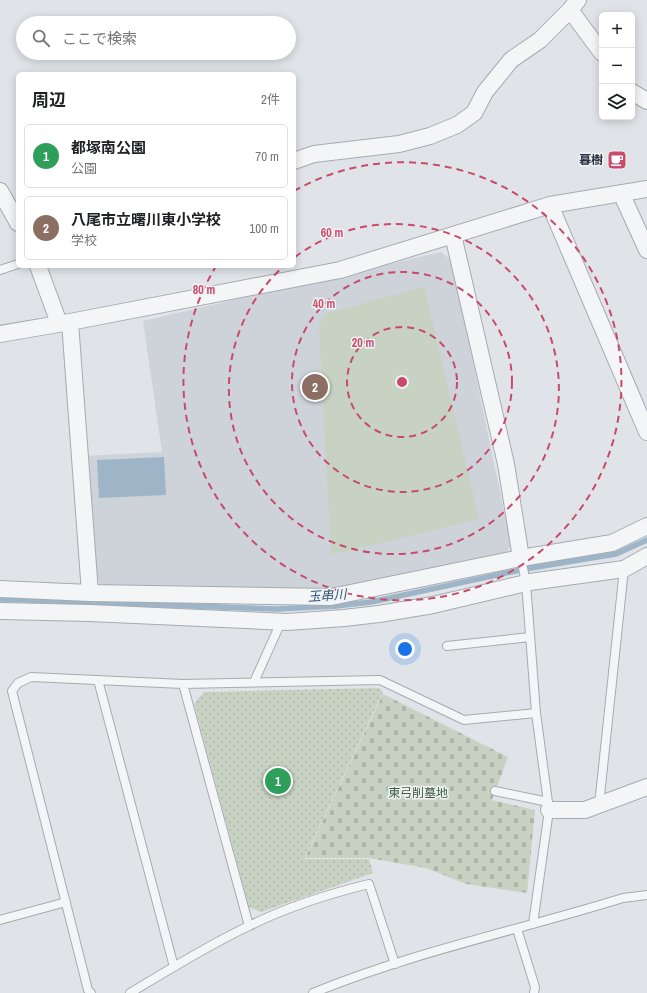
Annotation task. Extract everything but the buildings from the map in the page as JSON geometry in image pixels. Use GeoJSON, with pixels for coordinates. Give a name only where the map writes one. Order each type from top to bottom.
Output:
{"type":"FeatureCollection","features":[{"type":"Feature","properties":{"kind":"street"},"geometry":{"type":"LineString","coordinates":[[296,160],[314,154],[399,144],[430,136],[457,125],[474,112],[485,92],[511,60],[540,40],[574,5],[599,48]]}},
{"type":"Feature","properties":{"kind":"street"},"geometry":{"type":"LineString","coordinates":[[635,94],[647,101]]}},
{"type":"Feature","properties":{"kind":"street"},"geometry":{"type":"LineString","coordinates":[[0,334],[340,270],[550,205],[647,189]]}},
{"type":"Feature","properties":{"kind":"street"},"geometry":{"type":"LineString","coordinates":[[0,191],[11,220]]}},
{"type":"Feature","properties":{"kind":"street"},"geometry":{"type":"LineString","coordinates":[[621,193],[647,250]]}},
{"type":"Feature","properties":{"kind":"street"},"geometry":{"type":"LineString","coordinates":[[550,205],[646,426]]}},
{"type":"Feature","properties":{"kind":"street"},"geometry":{"type":"LineString","coordinates":[[453,235],[506,464],[521,558]]}},
{"type":"Feature","properties":{"kind":"street"},"geometry":{"type":"LineString","coordinates":[[39,268],[64,323],[90,593]]}},
{"type":"Feature","properties":{"kind":"street"},"geometry":{"type":"LineString","coordinates":[[0,589],[90,593],[331,597],[521,558],[612,543],[647,526]]}},
{"type":"Feature","properties":{"kind":"street"},"geometry":{"type":"LineString","coordinates":[[0,611],[90,613],[281,622],[378,614],[433,605],[526,583],[624,569],[647,556]]}},
{"type":"Feature","properties":{"kind":"street"},"geometry":{"type":"LineString","coordinates":[[548,806],[585,810],[647,787]]}},
{"type":"Feature","properties":{"kind":"lane"},"geometry":{"type":"LineString","coordinates":[[0,270],[16,265]]}},
{"type":"Feature","properties":{"kind":"lane"},"geometry":{"type":"LineString","coordinates":[[521,558],[526,583],[536,713],[548,806],[533,924]]}},
{"type":"Feature","properties":{"kind":"lane"},"geometry":{"type":"LineString","coordinates":[[599,805],[624,569]]}},
{"type":"Feature","properties":{"kind":"lane"},"geometry":{"type":"LineString","coordinates":[[254,682],[281,622]]}},
{"type":"Feature","properties":{"kind":"lane"},"geometry":{"type":"LineString","coordinates":[[447,646],[530,637]]}},
{"type":"Feature","properties":{"kind":"lane"},"geometry":{"type":"LineString","coordinates":[[91,993],[88,990],[12,691],[18,683],[31,677],[183,684],[380,680],[464,720],[536,713]]}},
{"type":"Feature","properties":{"kind":"lane"},"geometry":{"type":"LineString","coordinates":[[98,680],[174,967]]}},
{"type":"Feature","properties":{"kind":"lane"},"geometry":{"type":"LineString","coordinates":[[183,684],[249,926]]}},
{"type":"Feature","properties":{"kind":"lane"},"geometry":{"type":"LineString","coordinates":[[495,791],[548,806]]}},
{"type":"Feature","properties":{"kind":"lane"},"geometry":{"type":"LineString","coordinates":[[130,993],[249,926],[336,892],[369,884],[395,964]]}},
{"type":"Feature","properties":{"kind":"lane"},"geometry":{"type":"LineString","coordinates":[[313,993],[346,980],[395,964],[623,898],[647,895]]}},
{"type":"Feature","properties":{"kind":"lane"},"geometry":{"type":"LineString","coordinates":[[0,920],[66,902]]}},
{"type":"Feature","properties":{"kind":"lane"},"geometry":{"type":"LineString","coordinates":[[517,929],[535,987],[534,993]]}},
{"type":"Feature","properties":{"kind":"shaded area"},"geometry":{"type":"Polygon","coordinates":[[[441,252],[452,261],[511,545],[504,557],[326,592],[105,588],[94,578],[84,456],[162,452],[143,321],[441,252]]]}},
{"type":"Feature","properties":{"kind":"green space"},"geometry":{"type":"Polygon","coordinates":[[[424,287],[479,519],[331,555],[319,325],[327,313],[424,287]]]}},
{"type":"Feature","properties":{"kind":"green space"},"geometry":{"type":"Polygon","coordinates":[[[379,688],[383,692],[304,859],[369,859],[373,873],[261,912],[249,907],[194,704],[204,692],[379,688]]]}},
{"type":"Feature","properties":{"kind":"green space","name":"東弓削墓地"},"geometry":{"type":"Polygon","coordinates":[[[383,694],[508,757],[492,800],[535,810],[527,893],[466,884],[426,868],[369,858],[305,858],[383,694]]]}},
{"type":"Feature","properties":{"kind":"water"},"geometry":{"type":"Polygon","coordinates":[[[164,457],[166,495],[99,498],[97,460],[164,457]]]}},
{"type":"Feature","properties":{"kind":"waterway","name":"玉串川"},"geometry":{"type":"LineString","coordinates":[[0,599],[278,609],[336,606],[371,602],[525,569],[616,554],[647,540]]}},
{"type":"Feature","properties":{"kind":"place","name":"暮樹"},"geometry":{"type":"Point","coordinates":[617,160]}},
{"type":"Feature","properties":{"kind":"place","name":"八尾市立曙川東小学校"},"geometry":{"type":"Point","coordinates":[315,387]}},
{"type":"Feature","properties":{"kind":"place","name":"都塚南公園"},"geometry":{"type":"Point","coordinates":[278,781]}}]}
